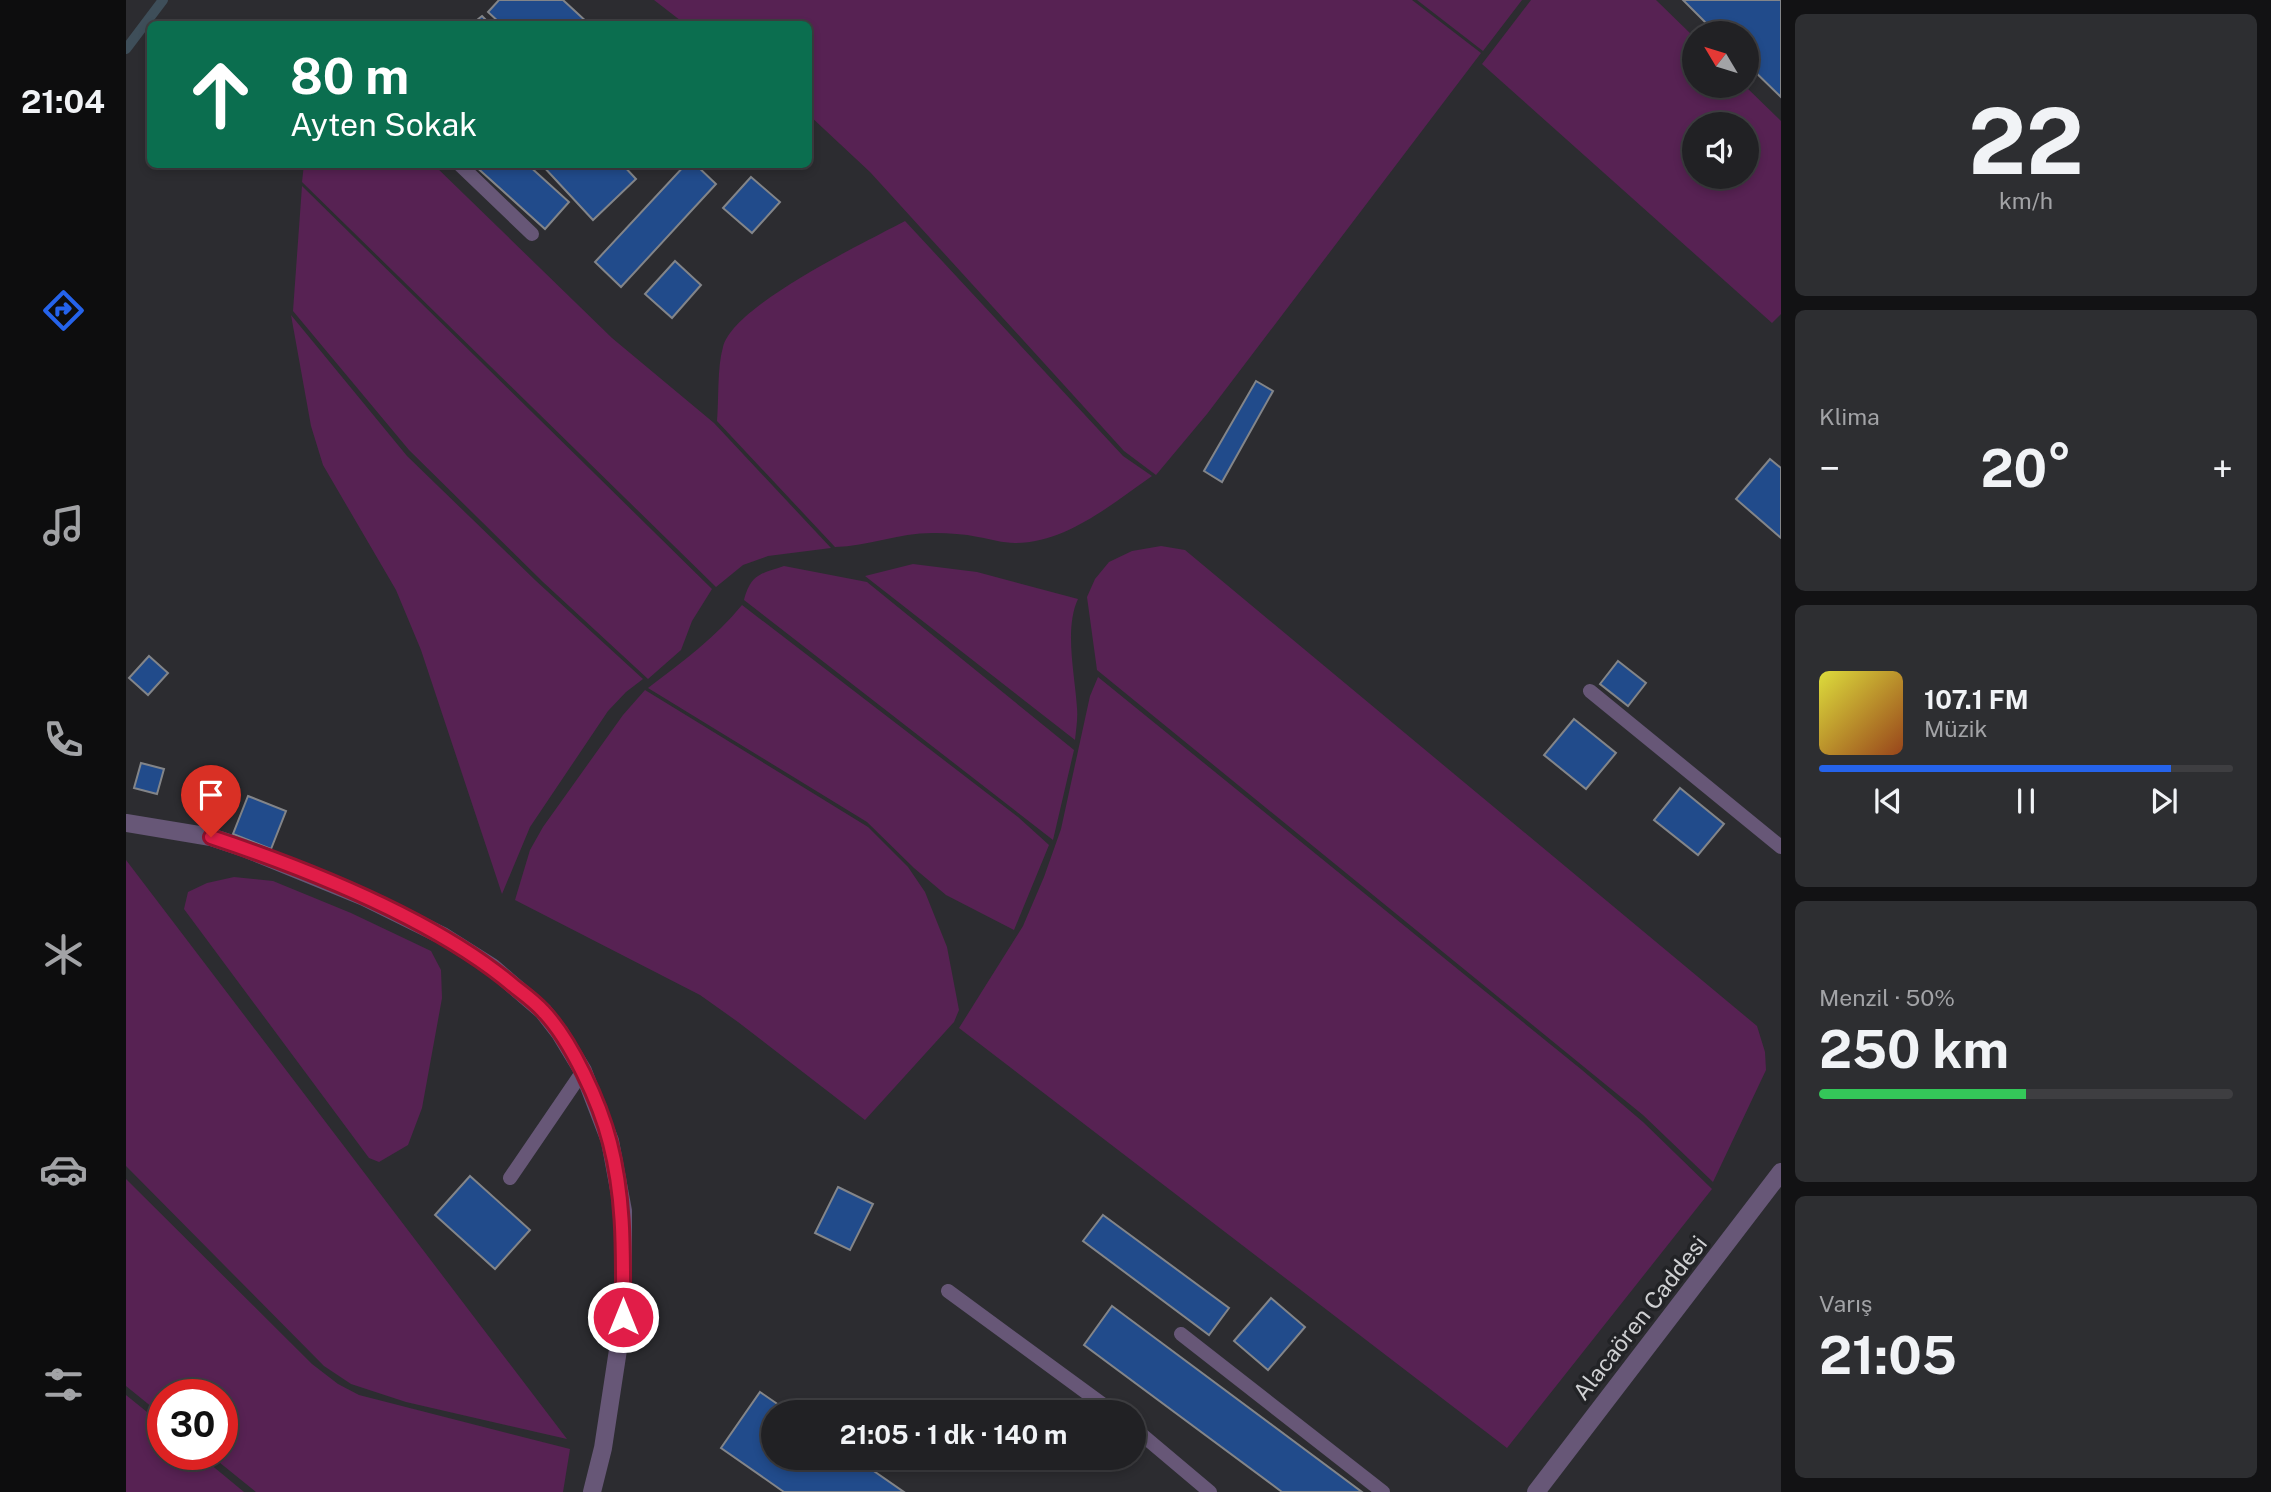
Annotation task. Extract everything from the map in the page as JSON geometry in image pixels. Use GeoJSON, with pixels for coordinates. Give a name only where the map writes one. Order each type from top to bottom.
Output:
{"type":"FeatureCollection","features":[{"type":"Feature","properties":{"kind":"street"},"geometry":{"type":"LineString","coordinates":[[126,823],[211,837],[364,897],[443,936],[492,967],[543,1011],[560,1033],[583,1071],[610,1142],[623,1211],[623,1317],[603,1448],[592,1492]]}},
{"type":"Feature","properties":{"kind":"street","name":"Alacaören Caddesi"},"geometry":{"type":"LineString","coordinates":[[1536,1492],[1781,1172]]}},
{"type":"Feature","properties":{"kind":"lane"},"geometry":{"type":"LineString","coordinates":[[464,168],[533,234]]}},
{"type":"Feature","properties":{"kind":"lane"},"geometry":{"type":"LineString","coordinates":[[1590,691],[1781,847]]}},
{"type":"Feature","properties":{"kind":"lane"},"geometry":{"type":"LineString","coordinates":[[510,1178],[583,1071]]}},
{"type":"Feature","properties":{"kind":"lane"},"geometry":{"type":"LineString","coordinates":[[948,1291],[1097,1400]]}},
{"type":"Feature","properties":{"kind":"lane"},"geometry":{"type":"LineString","coordinates":[[1181,1334],[1383,1492]]}},
{"type":"Feature","properties":{"kind":"lane"},"geometry":{"type":"LineString","coordinates":[[1146,1438],[1210,1492]]}},
{"type":"Feature","properties":{"kind":"shaded area"},"geometry":{"type":"Polygon","coordinates":[[[654,0],[1412,0],[1481,53],[1207,414],[1156,475],[1124,451],[870,172],[812,118],[812,21],[681,21],[654,0]]]}},
{"type":"Feature","properties":{"kind":"shaded area"},"geometry":{"type":"Polygon","coordinates":[[[1417,0],[1522,0],[1483,51],[1417,0]]]}},
{"type":"Feature","properties":{"kind":"shaded area"},"geometry":{"type":"Polygon","coordinates":[[[1531,0],[1656,0],[1682,25],[1682,98],[1757,98],[1781,121],[1781,314],[1772,323],[1482,64],[1531,0]]]}},
{"type":"Feature","properties":{"kind":"shaded area"},"geometry":{"type":"Polygon","coordinates":[[[304,168],[437,168],[612,338],[714,423],[831,548],[768,556],[743,565],[716,587],[302,182],[304,168]]]}},
{"type":"Feature","properties":{"kind":"shaded area"},"geometry":{"type":"Polygon","coordinates":[[[302,186],[712,589],[692,621],[681,650],[648,679],[543,582],[409,450],[293,311],[302,186]]]}},
{"type":"Feature","properties":{"kind":"shaded area"},"geometry":{"type":"Polygon","coordinates":[[[905,221],[1123,456],[1152,476],[1088,520],[1034,541],[1010,543],[962,534],[923,533],[835,547],[717,421],[721,355],[732,330],[775,294],[833,259],[905,221]]]}},
{"type":"Feature","properties":{"kind":"shaded area"},"geometry":{"type":"Polygon","coordinates":[[[291,315],[407,456],[535,580],[643,679],[608,711],[530,827],[502,894],[421,650],[396,590],[323,465],[311,426],[291,315]]]}},
{"type":"Feature","properties":{"kind":"shaded area"},"geometry":{"type":"Polygon","coordinates":[[[1161,546],[1185,550],[1757,1026],[1765,1052],[1766,1070],[1713,1182],[1643,1115],[1097,670],[1087,597],[1095,579],[1109,562],[1132,551],[1161,546]]]}},
{"type":"Feature","properties":{"kind":"shaded area"},"geometry":{"type":"Polygon","coordinates":[[[913,564],[977,572],[1078,599],[1071,638],[1077,712],[1075,740],[865,576],[913,564]]]}},
{"type":"Feature","properties":{"kind":"shaded area"},"geometry":{"type":"Polygon","coordinates":[[[784,566],[867,582],[1074,750],[1053,840],[744,600],[753,580],[784,566]]]}},
{"type":"Feature","properties":{"kind":"shaded area"},"geometry":{"type":"Polygon","coordinates":[[[742,605],[1018,817],[1049,845],[1014,930],[946,895],[867,822],[648,688],[710,639],[742,605]]]}},
{"type":"Feature","properties":{"kind":"shaded area"},"geometry":{"type":"Polygon","coordinates":[[[1098,677],[1582,1070],[1643,1122],[1712,1189],[1507,1448],[959,1028],[1023,926],[1044,877],[1061,829],[1090,696],[1098,677]]]}},
{"type":"Feature","properties":{"kind":"shaded area"},"geometry":{"type":"Polygon","coordinates":[[[645,690],[868,827],[908,867],[925,892],[947,947],[959,1010],[954,1022],[865,1120],[700,995],[515,900],[530,850],[543,827],[623,715],[645,690]]]}},
{"type":"Feature","properties":{"kind":"shaded area"},"geometry":{"type":"Polygon","coordinates":[[[126,860],[567,1439],[406,1402],[351,1384],[324,1366],[126,1166],[126,860]]]}},
{"type":"Feature","properties":{"kind":"shaded area"},"geometry":{"type":"Polygon","coordinates":[[[234,877],[273,881],[351,913],[431,951],[441,970],[442,998],[422,1108],[408,1145],[379,1162],[369,1158],[184,909],[188,892],[207,883],[234,877]]]}},
{"type":"Feature","properties":{"kind":"shaded area"},"geometry":{"type":"Polygon","coordinates":[[[126,1179],[312,1364],[338,1384],[359,1395],[570,1449],[563,1492],[256,1492],[229,1470],[238,1470],[238,1379],[147,1379],[147,1403],[126,1386],[126,1179]]]}},
{"type":"Feature","properties":{"kind":"shaded area"},"geometry":{"type":"Polygon","coordinates":[[[126,1395],[147,1412],[147,1470],[217,1470],[244,1492],[126,1492],[126,1395]]]}},
{"type":"Feature","properties":{"kind":"building"},"geometry":{"type":"Polygon","coordinates":[[[499,0],[563,0],[586,21],[498,21],[488,12],[499,0]]]}},
{"type":"Feature","properties":{"kind":"building"},"geometry":{"type":"Polygon","coordinates":[[[1683,0],[1781,0],[1781,97],[1759,76],[1759,21],[1704,21],[1683,0]]]}},
{"type":"Feature","properties":{"kind":"building"},"geometry":{"type":"Polygon","coordinates":[[[477,168],[531,168],[569,202],[545,229],[477,168]]]}},
{"type":"Feature","properties":{"kind":"building"},"geometry":{"type":"Polygon","coordinates":[[[545,168],[626,168],[636,179],[593,220],[545,168]]]}},
{"type":"Feature","properties":{"kind":"building"},"geometry":{"type":"Polygon","coordinates":[[[682,168],[699,168],[716,184],[621,287],[595,262],[682,168]]]}},
{"type":"Feature","properties":{"kind":"building"},"geometry":{"type":"Polygon","coordinates":[[[751,177],[780,202],[752,233],[723,208],[751,177]]]}},
{"type":"Feature","properties":{"kind":"building"},"geometry":{"type":"Polygon","coordinates":[[[675,261],[701,285],[672,318],[645,294],[675,261]]]}},
{"type":"Feature","properties":{"kind":"building"},"geometry":{"type":"Polygon","coordinates":[[[1256,381],[1273,391],[1222,482],[1204,471],[1256,381]]]}},
{"type":"Feature","properties":{"kind":"building"},"geometry":{"type":"Polygon","coordinates":[[[1770,459],[1781,468],[1781,538],[1736,499],[1770,459]]]}},
{"type":"Feature","properties":{"kind":"building"},"geometry":{"type":"Polygon","coordinates":[[[149,656],[168,673],[148,695],[129,678],[149,656]]]}},
{"type":"Feature","properties":{"kind":"building"},"geometry":{"type":"Polygon","coordinates":[[[1618,661],[1646,683],[1628,706],[1600,684],[1618,661]]]}},
{"type":"Feature","properties":{"kind":"building"},"geometry":{"type":"Polygon","coordinates":[[[1574,719],[1616,753],[1586,789],[1544,755],[1574,719]]]}},
{"type":"Feature","properties":{"kind":"building"},"geometry":{"type":"Polygon","coordinates":[[[141,763],[164,769],[157,794],[134,788],[141,763]]]}},
{"type":"Feature","properties":{"kind":"building"},"geometry":{"type":"Polygon","coordinates":[[[1680,788],[1724,824],[1698,855],[1654,820],[1680,788]]]}},
{"type":"Feature","properties":{"kind":"building"},"geometry":{"type":"Polygon","coordinates":[[[248,796],[286,811],[271,849],[233,834],[248,796]]]}},
{"type":"Feature","properties":{"kind":"building"},"geometry":{"type":"Polygon","coordinates":[[[470,1176],[530,1230],[495,1269],[435,1215],[470,1176]]]}},
{"type":"Feature","properties":{"kind":"building"},"geometry":{"type":"Polygon","coordinates":[[[838,1187],[873,1204],[850,1250],[815,1233],[838,1187]]]}},
{"type":"Feature","properties":{"kind":"building"},"geometry":{"type":"Polygon","coordinates":[[[1103,1215],[1229,1308],[1209,1335],[1083,1241],[1103,1215]]]}},
{"type":"Feature","properties":{"kind":"building"},"geometry":{"type":"Polygon","coordinates":[[[1271,1298],[1305,1327],[1268,1370],[1234,1341],[1271,1298]]]}},
{"type":"Feature","properties":{"kind":"building"},"geometry":{"type":"Polygon","coordinates":[[[1112,1306],[1362,1492],[1282,1492],[1084,1345],[1112,1306]]]}},
{"type":"Feature","properties":{"kind":"building"},"geometry":{"type":"Polygon","coordinates":[[[760,1392],[772,1400],[761,1400],[761,1470],[872,1470],[904,1492],[784,1492],[721,1448],[760,1392]]]}},
{"type":"Feature","properties":{"kind":"waterway"},"geometry":{"type":"LineString","coordinates":[[147,21],[163,0]]}},
{"type":"Feature","properties":{"kind":"waterway"},"geometry":{"type":"LineString","coordinates":[[126,49],[147,21]]}},
{"type":"Feature","properties":{"kind":"route"},"geometry":{"type":"LineString","coordinates":[[211,837],[364,897],[443,936],[492,967],[543,1011],[583,1071],[610,1142],[623,1211],[623,1317]]}}]}
